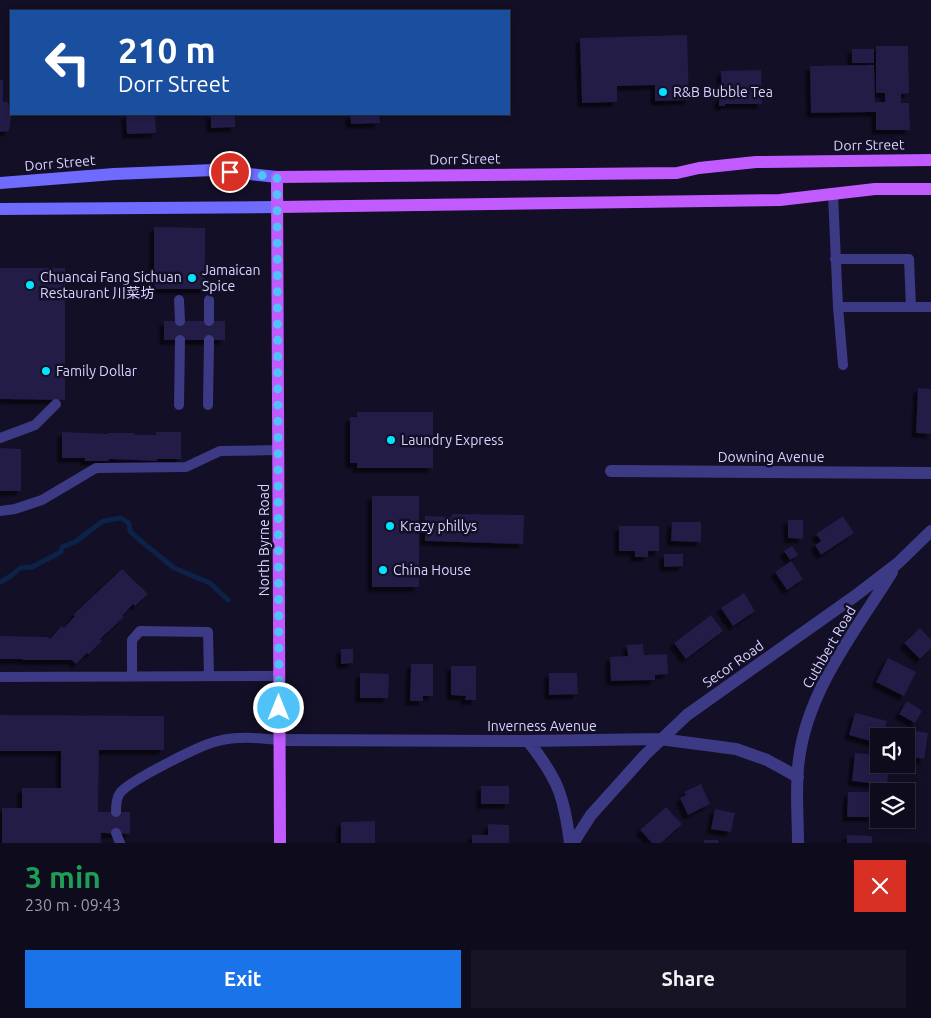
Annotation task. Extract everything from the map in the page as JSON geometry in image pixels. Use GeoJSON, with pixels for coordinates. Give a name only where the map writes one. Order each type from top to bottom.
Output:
{"type":"FeatureCollection","features":[{"type":"Feature","properties":{"kind":"main road","name":"Dorr Street"},"geometry":{"type":"LineString","coordinates":[[0,183],[114,174],[214,170],[277,177],[677,173],[699,168],[756,162],[931,160]]}},
{"type":"Feature","properties":{"kind":"main road","name":"North Byrne Road"},"geometry":{"type":"LineString","coordinates":[[277,177],[280,843]]}},
{"type":"Feature","properties":{"kind":"main road"},"geometry":{"type":"LineString","coordinates":[[0,209],[780,200],[875,189],[931,189]]}},
{"type":"Feature","properties":{"kind":"street","name":"Downing Avenue"},"geometry":{"type":"LineString","coordinates":[[611,471],[931,473]]}},
{"type":"Feature","properties":{"kind":"street","name":"Secor Road"},"geometry":{"type":"LineString","coordinates":[[572,843],[591,815],[660,739],[706,701],[855,596],[898,563],[931,531]]}},
{"type":"Feature","properties":{"kind":"street","name":"Cuthbert Road"},"geometry":{"type":"LineString","coordinates":[[798,843],[798,760],[809,718],[832,667],[898,563]]}},
{"type":"Feature","properties":{"kind":"street","name":"Inverness Avenue"},"geometry":{"type":"LineString","coordinates":[[279,740],[528,741],[660,739],[736,749],[767,760],[798,777]]}},
{"type":"Feature","properties":{"kind":"street","name":"Secor Road"},"geometry":{"type":"LineString","coordinates":[[528,741],[545,762],[560,791],[566,809],[572,843]]}},
{"type":"Feature","properties":{"kind":"lane"},"geometry":{"type":"LineString","coordinates":[[833,194],[835,259],[843,365]]}},
{"type":"Feature","properties":{"kind":"lane"},"geometry":{"type":"LineString","coordinates":[[835,259],[909,259],[911,307]]}},
{"type":"Feature","properties":{"kind":"lane"},"geometry":{"type":"LineString","coordinates":[[179,300],[180,321]]}},
{"type":"Feature","properties":{"kind":"lane"},"geometry":{"type":"LineString","coordinates":[[209,321],[210,300]]}},
{"type":"Feature","properties":{"kind":"lane"},"geometry":{"type":"LineString","coordinates":[[838,307],[931,307]]}},
{"type":"Feature","properties":{"kind":"lane"},"geometry":{"type":"LineString","coordinates":[[179,405],[180,340]]}},
{"type":"Feature","properties":{"kind":"lane"},"geometry":{"type":"LineString","coordinates":[[208,405],[209,340]]}},
{"type":"Feature","properties":{"kind":"lane"},"geometry":{"type":"LineString","coordinates":[[0,438],[35,425],[56,404]]}},
{"type":"Feature","properties":{"kind":"lane"},"geometry":{"type":"LineString","coordinates":[[0,510],[15,509],[42,500],[96,468],[186,467],[220,450],[278,450]]}},
{"type":"Feature","properties":{"kind":"lane"},"geometry":{"type":"LineString","coordinates":[[132,675],[132,640],[140,631],[208,632],[210,676]]}},
{"type":"Feature","properties":{"kind":"lane"},"geometry":{"type":"LineString","coordinates":[[0,677],[132,675],[279,676]]}},
{"type":"Feature","properties":{"kind":"lane"},"geometry":{"type":"LineString","coordinates":[[116,812],[117,798],[132,783],[204,744],[219,740],[252,737],[279,740]]}},
{"type":"Feature","properties":{"kind":"lane"},"geometry":{"type":"LineString","coordinates":[[116,832],[120,843]]}},
{"type":"Feature","properties":{"kind":"building"},"geometry":{"type":"Polygon","coordinates":[[[687,35],[689,100],[655,101],[655,85],[617,86],[617,102],[582,103],[580,38],[687,35]]]}},
{"type":"Feature","properties":{"kind":"building"},"geometry":{"type":"Polygon","coordinates":[[[876,46],[908,46],[909,93],[901,94],[901,103],[909,103],[910,130],[876,130],[876,112],[811,113],[810,66],[874,65],[875,102],[885,102],[885,93],[876,93],[876,46]]]}},
{"type":"Feature","properties":{"kind":"building"},"geometry":{"type":"Polygon","coordinates":[[[852,49],[874,49],[874,63],[852,63],[852,49]]]}},
{"type":"Feature","properties":{"kind":"building"},"geometry":{"type":"Polygon","coordinates":[[[761,70],[762,104],[725,104],[725,106],[719,106],[719,98],[722,98],[721,71],[761,70]]]}},
{"type":"Feature","properties":{"kind":"building"},"geometry":{"type":"Polygon","coordinates":[[[3,79],[3,102],[8,102],[11,116],[9,131],[0,132],[0,80],[3,79]]]}},
{"type":"Feature","properties":{"kind":"building"},"geometry":{"type":"Polygon","coordinates":[[[126,115],[155,115],[156,133],[127,134],[126,115]]]}},
{"type":"Feature","properties":{"kind":"building"},"geometry":{"type":"Polygon","coordinates":[[[211,115],[235,115],[235,127],[211,128],[211,115]]]}},
{"type":"Feature","properties":{"kind":"building"},"geometry":{"type":"Polygon","coordinates":[[[350,115],[379,115],[380,123],[351,124],[350,115]]]}},
{"type":"Feature","properties":{"kind":"building"},"geometry":{"type":"Polygon","coordinates":[[[154,227],[205,228],[205,289],[154,289],[154,227]]]}},
{"type":"Feature","properties":{"kind":"building"},"geometry":{"type":"Polygon","coordinates":[[[0,268],[65,268],[65,400],[0,399],[0,268]]]}},
{"type":"Feature","properties":{"kind":"building"},"geometry":{"type":"Polygon","coordinates":[[[164,321],[225,321],[225,340],[164,340],[164,321]]]}},
{"type":"Feature","properties":{"kind":"building"},"geometry":{"type":"Polygon","coordinates":[[[918,388],[931,389],[931,434],[916,433],[918,388]]]}},
{"type":"Feature","properties":{"kind":"building","name":"Laundry Express"},"geometry":{"type":"Polygon","coordinates":[[[357,412],[433,412],[433,468],[357,468],[357,463],[350,463],[350,417],[357,417],[357,412]]]}},
{"type":"Feature","properties":{"kind":"building"},"geometry":{"type":"Polygon","coordinates":[[[62,432],[156,435],[156,432],[181,432],[181,459],[85,461],[85,458],[62,458],[62,432]]]}},
{"type":"Feature","properties":{"kind":"building"},"geometry":{"type":"Polygon","coordinates":[[[0,448],[21,449],[21,491],[0,491],[0,448]]]}},
{"type":"Feature","properties":{"kind":"building"},"geometry":{"type":"Polygon","coordinates":[[[372,496],[419,496],[419,587],[372,587],[372,496]]]}},
{"type":"Feature","properties":{"kind":"building"},"geometry":{"type":"Polygon","coordinates":[[[452,514],[524,515],[523,544],[425,541],[425,516],[452,517],[452,514]]]}},
{"type":"Feature","properties":{"kind":"building"},"geometry":{"type":"Polygon","coordinates":[[[843,516],[854,533],[821,555],[815,545],[821,541],[816,534],[843,516]]]}},
{"type":"Feature","properties":{"kind":"building"},"geometry":{"type":"Polygon","coordinates":[[[788,520],[803,520],[803,539],[788,538],[788,520]]]}},
{"type":"Feature","properties":{"kind":"building"},"geometry":{"type":"Polygon","coordinates":[[[672,522],[701,522],[701,542],[671,541],[672,522]]]}},
{"type":"Feature","properties":{"kind":"building"},"geometry":{"type":"Polygon","coordinates":[[[619,526],[659,526],[659,551],[648,551],[648,557],[635,557],[635,551],[619,551],[619,526]]]}},
{"type":"Feature","properties":{"kind":"building"},"geometry":{"type":"Polygon","coordinates":[[[792,546],[798,555],[790,560],[784,551],[792,546]]]}},
{"type":"Feature","properties":{"kind":"building"},"geometry":{"type":"Polygon","coordinates":[[[664,554],[683,554],[683,566],[664,567],[664,554]]]}},
{"type":"Feature","properties":{"kind":"building"},"geometry":{"type":"Polygon","coordinates":[[[791,561],[803,579],[787,590],[775,572],[791,561]]]}},
{"type":"Feature","properties":{"kind":"building"},"geometry":{"type":"Polygon","coordinates":[[[122,569],[148,594],[135,606],[133,604],[122,616],[124,617],[100,639],[102,641],[76,664],[72,660],[0,659],[0,636],[48,637],[50,639],[62,626],[64,628],[75,616],[73,615],[122,569]]]}},
{"type":"Feature","properties":{"kind":"building"},"geometry":{"type":"Polygon","coordinates":[[[744,593],[755,611],[733,626],[721,608],[744,593]]]}},
{"type":"Feature","properties":{"kind":"building"},"geometry":{"type":"Polygon","coordinates":[[[711,615],[723,631],[686,659],[674,643],[711,615]]]}},
{"type":"Feature","properties":{"kind":"building"},"geometry":{"type":"Polygon","coordinates":[[[920,628],[931,640],[931,648],[920,659],[904,643],[920,628]]]}},
{"type":"Feature","properties":{"kind":"building"},"geometry":{"type":"Polygon","coordinates":[[[643,644],[644,655],[667,654],[668,674],[655,675],[655,680],[611,681],[610,657],[628,656],[627,645],[643,644]]]}},
{"type":"Feature","properties":{"kind":"building"},"geometry":{"type":"Polygon","coordinates":[[[341,649],[353,649],[353,663],[341,664],[341,649]]]}},
{"type":"Feature","properties":{"kind":"building"},"geometry":{"type":"Polygon","coordinates":[[[888,658],[916,672],[904,696],[876,682],[888,658]]]}},
{"type":"Feature","properties":{"kind":"building"},"geometry":{"type":"Polygon","coordinates":[[[411,664],[433,664],[433,696],[423,696],[423,701],[410,701],[411,664]]]}},
{"type":"Feature","properties":{"kind":"building"},"geometry":{"type":"Polygon","coordinates":[[[451,666],[476,666],[476,700],[465,700],[466,696],[451,695],[451,666]]]}},
{"type":"Feature","properties":{"kind":"building"},"geometry":{"type":"Polygon","coordinates":[[[360,673],[389,674],[388,698],[360,698],[360,673]]]}},
{"type":"Feature","properties":{"kind":"building"},"geometry":{"type":"Polygon","coordinates":[[[549,673],[577,673],[578,694],[549,695],[549,673]]]}},
{"type":"Feature","properties":{"kind":"building"},"geometry":{"type":"Polygon","coordinates":[[[907,701],[922,711],[915,723],[899,714],[907,701]]]}},
{"type":"Feature","properties":{"kind":"building"},"geometry":{"type":"Polygon","coordinates":[[[855,713],[887,721],[885,728],[870,728],[870,741],[849,735],[855,713]]]}},
{"type":"Feature","properties":{"kind":"building"},"geometry":{"type":"Polygon","coordinates":[[[0,715],[164,716],[164,750],[99,750],[98,812],[130,812],[130,834],[101,833],[101,843],[2,843],[2,808],[22,808],[22,788],[61,788],[61,751],[0,751],[0,715]]]}},
{"type":"Feature","properties":{"kind":"building"},"geometry":{"type":"Polygon","coordinates":[[[915,731],[928,733],[924,759],[915,758],[915,731]]]}},
{"type":"Feature","properties":{"kind":"building"},"geometry":{"type":"Polygon","coordinates":[[[855,753],[870,754],[870,773],[888,774],[887,783],[852,781],[855,753]]]}},
{"type":"Feature","properties":{"kind":"building"},"geometry":{"type":"Polygon","coordinates":[[[701,784],[710,804],[688,815],[680,798],[686,795],[684,792],[701,784]]]}},
{"type":"Feature","properties":{"kind":"building"},"geometry":{"type":"Polygon","coordinates":[[[481,786],[509,786],[509,804],[481,804],[481,786]]]}},
{"type":"Feature","properties":{"kind":"building"},"geometry":{"type":"Polygon","coordinates":[[[848,792],[870,792],[870,817],[847,817],[848,792]]]}},
{"type":"Feature","properties":{"kind":"building"},"geometry":{"type":"Polygon","coordinates":[[[666,807],[682,824],[661,843],[652,843],[640,830],[666,807]]]}},
{"type":"Feature","properties":{"kind":"building"},"geometry":{"type":"Polygon","coordinates":[[[715,809],[735,813],[731,832],[711,829],[715,809]]]}},
{"type":"Feature","properties":{"kind":"building"},"geometry":{"type":"Polygon","coordinates":[[[375,821],[375,843],[341,843],[341,822],[375,821]]]}},
{"type":"Feature","properties":{"kind":"building"},"geometry":{"type":"Polygon","coordinates":[[[488,824],[509,825],[509,843],[472,843],[472,835],[488,835],[488,824]]]}},
{"type":"Feature","properties":{"kind":"building"},"geometry":{"type":"Polygon","coordinates":[[[847,835],[872,836],[872,843],[847,843],[847,835]]]}},
{"type":"Feature","properties":{"kind":"building"},"geometry":{"type":"Polygon","coordinates":[[[704,840],[718,840],[718,843],[704,843],[704,840]]]}},
{"type":"Feature","properties":{"kind":"waterway"},"geometry":{"type":"LineString","coordinates":[[0,582],[20,568],[32,567],[61,552],[62,547],[75,542],[103,521],[121,518],[129,523],[130,531],[136,537],[174,568],[210,583],[228,600]]}},
{"type":"Feature","properties":{"kind":"place","name":"R&B Bubble Tea"},"geometry":{"type":"Point","coordinates":[663,92]}},
{"type":"Feature","properties":{"kind":"place","name":"Jamaican Spice"},"geometry":{"type":"Point","coordinates":[192,278]}},
{"type":"Feature","properties":{"kind":"place","name":"Chuancai Fang Sichuan Restaurant 川菜坊"},"geometry":{"type":"Point","coordinates":[30,285]}},
{"type":"Feature","properties":{"kind":"place","name":"Family Dollar"},"geometry":{"type":"Point","coordinates":[46,371]}},
{"type":"Feature","properties":{"kind":"place","name":"Laundry Express"},"geometry":{"type":"Point","coordinates":[391,440]}},
{"type":"Feature","properties":{"kind":"place","name":"Krazy phillys"},"geometry":{"type":"Point","coordinates":[390,526]}},
{"type":"Feature","properties":{"kind":"place","name":"China House"},"geometry":{"type":"Point","coordinates":[383,570]}},
{"type":"Feature","properties":{"kind":"route"},"geometry":{"type":"LineString","coordinates":[[230,172],[277,177],[279,708]]}}]}
